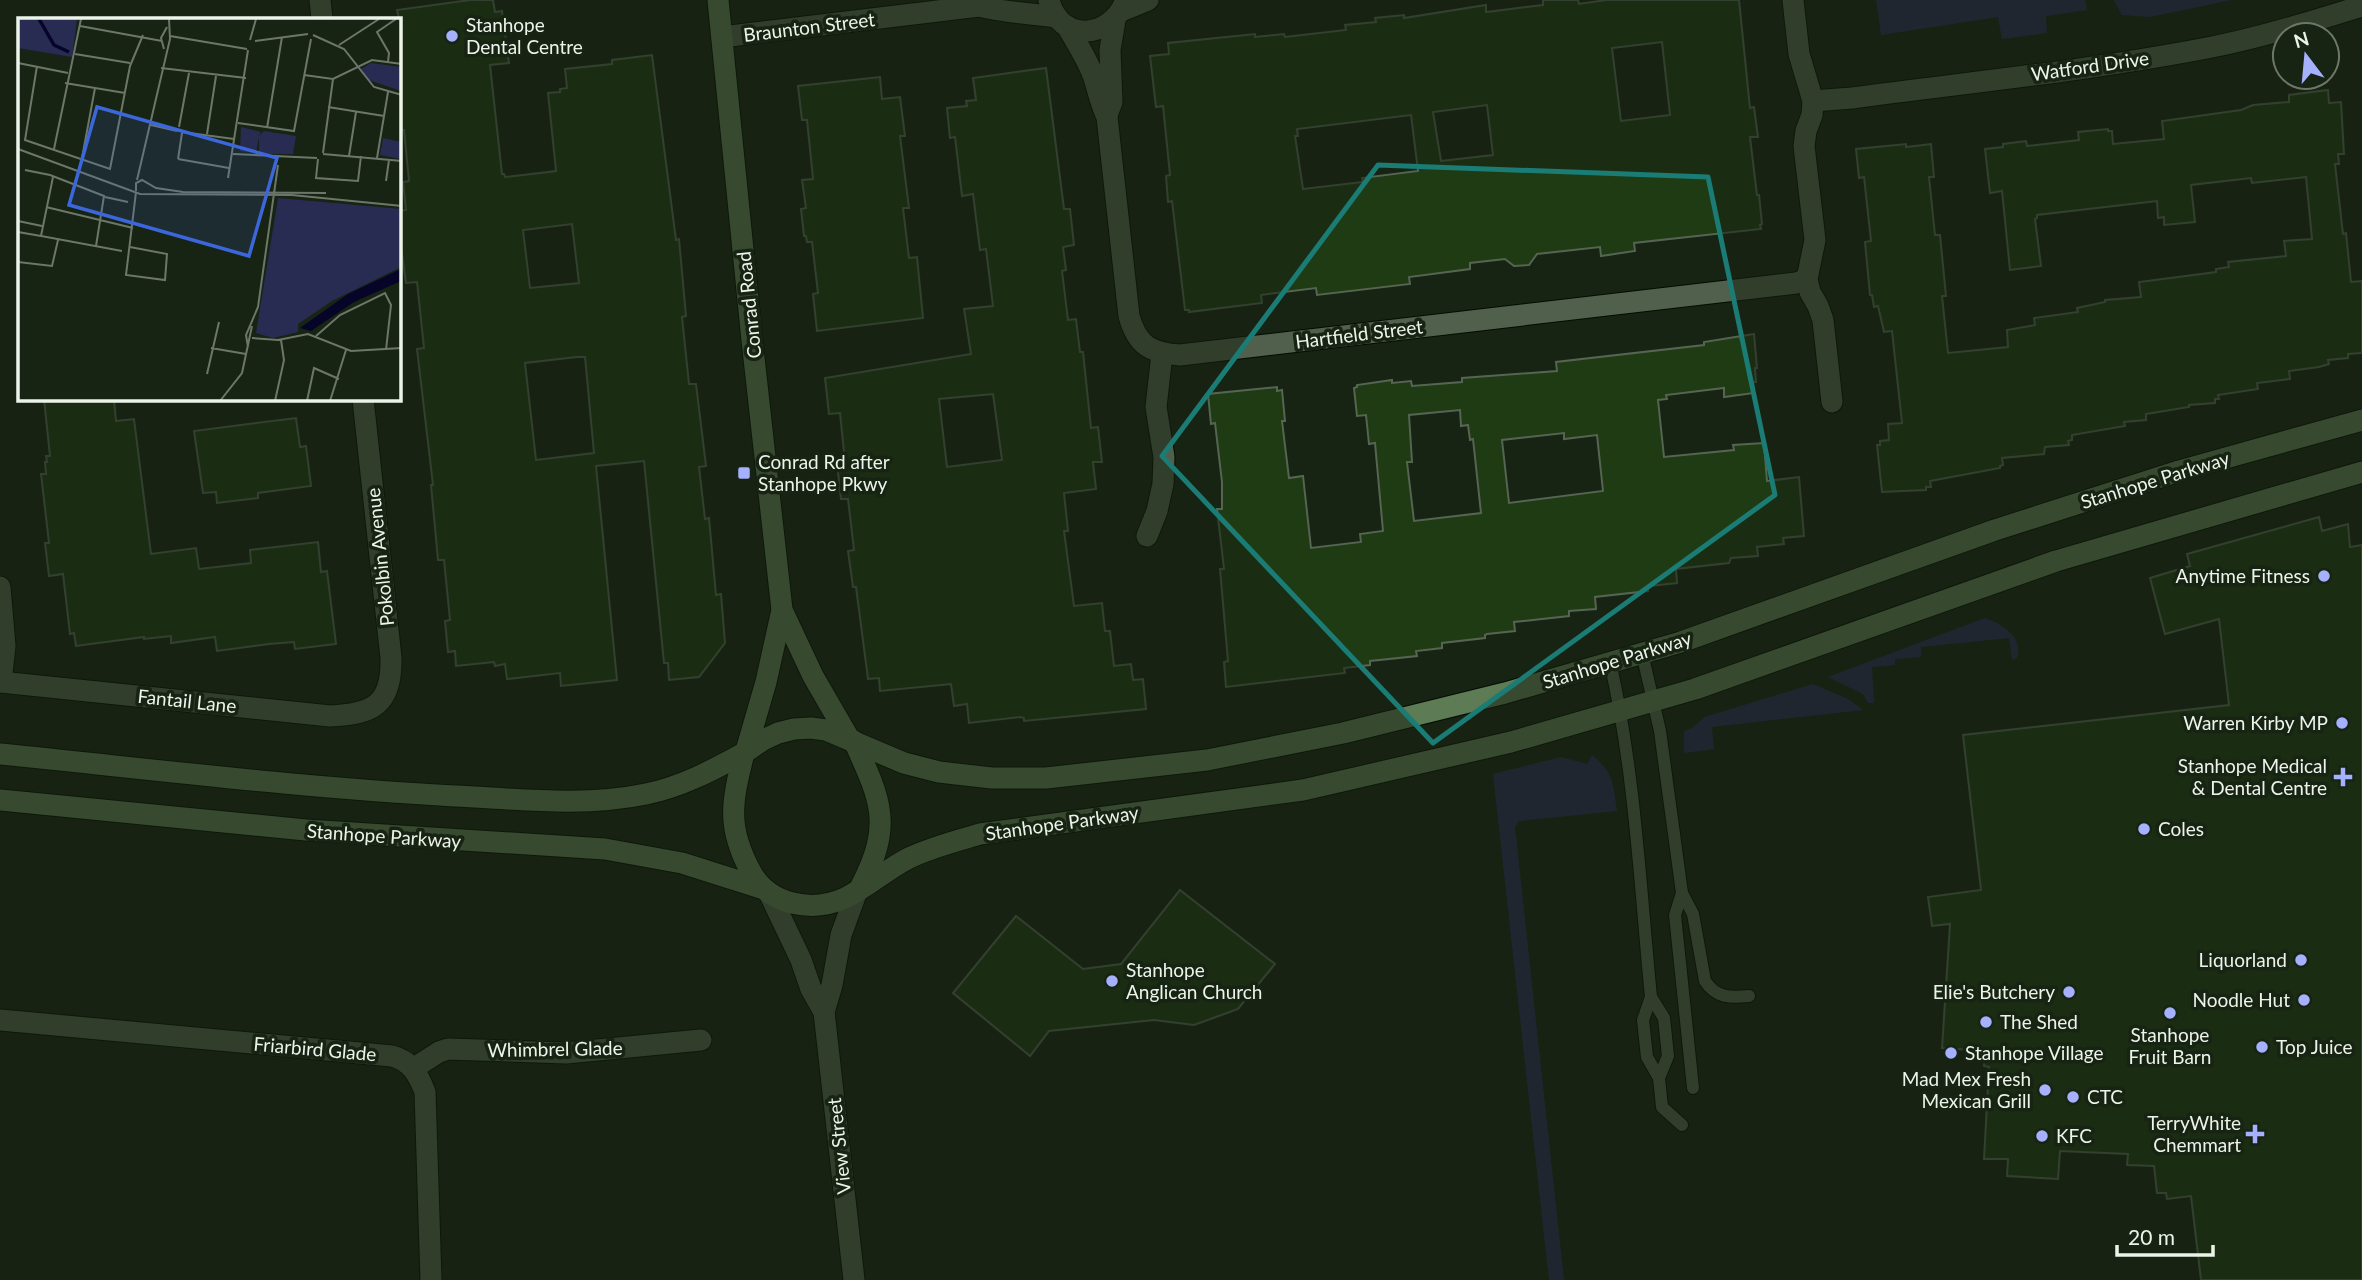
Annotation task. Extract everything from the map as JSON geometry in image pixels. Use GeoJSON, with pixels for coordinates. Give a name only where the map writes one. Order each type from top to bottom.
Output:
{"type":"FeatureCollection","features":[{"type":"Feature","properties":{"kind":"main road","name":"Conrad Road"},"geometry":{"type":"LineString","coordinates":[[718,0],[782,610],[813,676],[852,741]]}},
{"type":"Feature","properties":{"kind":"main road","name":"Stanhope Parkway"},"geometry":{"type":"LineString","coordinates":[[852,741],[904,763],[939,772],[992,778],[1046,778],[1207,760],[1343,733],[1505,693],[1681,642],[2034,517],[2179,471],[2362,420]]}},
{"type":"Feature","properties":{"kind":"main road","name":"Stanhope Parkway"},"geometry":{"type":"LineString","coordinates":[[859,890],[908,858],[980,834],[1303,790],[1511,742],[1695,689],[2056,561],[2362,472]]}},
{"type":"Feature","properties":{"kind":"main road","name":"Conrad Road"},"geometry":{"type":"LineString","coordinates":[[745,752],[766,682],[782,610]]}},
{"type":"Feature","properties":{"kind":"main road"},"geometry":{"type":"LineString","coordinates":[[0,754],[395,793],[597,800],[671,788],[692,780],[778,733],[794,729],[826,730],[852,741],[873,783],[881,816],[879,843],[873,864],[859,890],[844,899],[813,905],[798,904],[767,892],[754,878],[739,851],[733,815],[734,794],[745,752]]}},
{"type":"Feature","properties":{"kind":"main road","name":"Stanhope Parkway"},"geometry":{"type":"LineString","coordinates":[[0,800],[306,830],[605,849],[682,863],[767,892]]}},
{"type":"Feature","properties":{"kind":"street"},"geometry":{"type":"LineString","coordinates":[[320,0],[322,18]]}},
{"type":"Feature","properties":{"kind":"street"},"geometry":{"type":"LineString","coordinates":[[1107,117],[1112,102],[1110,50],[1121,10],[1148,0]]}},
{"type":"Feature","properties":{"kind":"street"},"geometry":{"type":"LineString","coordinates":[[1793,0],[1799,54],[1813,101],[1804,146],[1815,240],[1807,279],[1823,320],[1832,402]]}},
{"type":"Feature","properties":{"kind":"street","name":"Braunton Street"},"geometry":{"type":"LineString","coordinates":[[722,37],[985,3],[995,11],[1057,14],[1079,31],[1091,31],[1104,27],[1121,10]]}},
{"type":"Feature","properties":{"kind":"street","name":"Watford Drive"},"geometry":{"type":"LineString","coordinates":[[1813,101],[2137,60],[2215,46],[2297,26],[2362,6]]}},
{"type":"Feature","properties":{"kind":"street"},"geometry":{"type":"LineString","coordinates":[[1057,14],[1085,55],[1107,117],[1129,316],[1138,337],[1146,346],[1162,354],[1156,407],[1164,457],[1163,484],[1157,511],[1147,536]]}},
{"type":"Feature","properties":{"kind":"street","name":"Hartfield Street"},"geometry":{"type":"LineString","coordinates":[[1162,354],[1180,355],[1796,283],[1807,279]]}},
{"type":"Feature","properties":{"kind":"street","name":"Pokolbin Avenue"},"geometry":{"type":"LineString","coordinates":[[363,401],[391,658],[389,685],[383,699],[373,708]]}},
{"type":"Feature","properties":{"kind":"street"},"geometry":{"type":"LineString","coordinates":[[0,587],[5,646],[1,682]]}},
{"type":"Feature","properties":{"kind":"street","name":"Fantail Lane"},"geometry":{"type":"LineString","coordinates":[[1,682],[330,716],[353,715],[373,708]]}},
{"type":"Feature","properties":{"kind":"street","name":"View Street"},"geometry":{"type":"LineString","coordinates":[[854,1280],[824,1012],[841,935],[859,890]]}},
{"type":"Feature","properties":{"kind":"street","name":"View Street"},"geometry":{"type":"LineString","coordinates":[[767,892],[824,1012]]}},
{"type":"Feature","properties":{"kind":"street","name":"Friarbird Glade"},"geometry":{"type":"LineString","coordinates":[[0,1020],[392,1056],[403,1059],[414,1068]]}},
{"type":"Feature","properties":{"kind":"street","name":"Whimbrel Glade"},"geometry":{"type":"LineString","coordinates":[[414,1068],[448,1049],[566,1053],[701,1040]]}},
{"type":"Feature","properties":{"kind":"street"},"geometry":{"type":"LineString","coordinates":[[414,1068],[425,1092],[431,1280]]}},
{"type":"Feature","properties":{"kind":"lane"},"geometry":{"type":"LineString","coordinates":[[1642,653],[1660,731],[1682,893],[1693,914],[1705,981],[1711,990],[1722,996],[1749,996]]}},
{"type":"Feature","properties":{"kind":"lane"},"geometry":{"type":"LineString","coordinates":[[1610,662],[1621,711],[1651,997],[1643,1020],[1647,1057],[1659,1078],[1662,1107],[1682,1125]]}},
{"type":"Feature","properties":{"kind":"lane"},"geometry":{"type":"LineString","coordinates":[[1682,893],[1675,915],[1693,1088]]}},
{"type":"Feature","properties":{"kind":"lane"},"geometry":{"type":"LineString","coordinates":[[1651,997],[1664,1018],[1668,1056],[1659,1078]]}},
{"type":"Feature","properties":{"kind":"highlighted area"},"geometry":{"type":"Polygon","coordinates":[[[1378,165],[1708,177],[1775,495],[1433,743],[1162,456],[1378,165]]]}},
{"type":"Feature","properties":{"kind":"shaded area"},"geometry":{"type":"Polygon","coordinates":[[[1876,0],[2085,0],[2087,10],[2046,16],[2047,33],[2002,39],[1998,17],[1881,35],[1876,0]]]}},
{"type":"Feature","properties":{"kind":"shaded area"},"geometry":{"type":"Polygon","coordinates":[[[2114,0],[2231,0],[2150,17],[2122,15],[2114,0]]]}},
{"type":"Feature","properties":{"kind":"shaded area"},"geometry":{"type":"Polygon","coordinates":[[[1985,618],[2010,632],[2017,644],[2017,658],[2012,660],[2009,638],[1921,647],[1921,657],[1895,659],[1895,665],[1872,667],[1874,703],[1868,703],[1863,694],[1828,677],[1985,618]]]}},
{"type":"Feature","properties":{"kind":"shaded area"},"geometry":{"type":"Polygon","coordinates":[[[1813,684],[1848,699],[1863,710],[1712,727],[1714,749],[1684,753],[1684,731],[1705,717],[1813,684]]]}},
{"type":"Feature","properties":{"kind":"shaded area"},"geometry":{"type":"Polygon","coordinates":[[[1592,755],[1609,774],[1617,811],[1519,821],[1515,827],[1564,1280],[1549,1280],[1493,774],[1561,757],[1587,764],[1592,755]]]}},
{"type":"Feature","properties":{"kind":"building"},"geometry":{"type":"Polygon","coordinates":[[[470,0],[493,0],[495,12],[502,11],[509,63],[490,65],[502,174],[505,177],[556,171],[548,93],[567,88],[565,69],[612,64],[612,60],[652,55],[676,240],[679,239],[686,316],[682,317],[689,384],[696,384],[706,466],[699,467],[705,519],[709,518],[716,595],[721,594],[725,643],[699,677],[669,680],[668,663],[664,663],[644,461],[596,466],[617,680],[561,686],[560,673],[507,679],[505,664],[495,666],[494,662],[456,666],[455,651],[448,652],[445,621],[450,620],[444,560],[438,560],[433,485],[417,349],[424,348],[417,282],[406,283],[401,247],[401,211],[406,210],[403,182],[409,181],[404,130],[401,130],[401,18],[397,10],[470,0]],[[572,224],[523,230],[530,288],[579,283],[572,224]],[[585,357],[525,363],[536,460],[594,453],[585,357]]]}},
{"type":"Feature","properties":{"kind":"building"},"geometry":{"type":"Polygon","coordinates":[[[1543,0],[1578,0],[1579,4],[1606,0],[1739,0],[1750,108],[1754,107],[1758,137],[1750,137],[1761,229],[1634,243],[1635,251],[1601,256],[1600,247],[1537,254],[1529,265],[1514,266],[1505,259],[1470,263],[1470,269],[1409,277],[1410,284],[1317,295],[1316,288],[1261,295],[1262,303],[1189,312],[1185,310],[1172,201],[1168,202],[1166,176],[1170,175],[1163,106],[1156,107],[1150,56],[1169,54],[1168,43],[1255,34],[1255,37],[1284,34],[1285,37],[1346,30],[1345,25],[1376,22],[1375,18],[1404,15],[1404,18],[1486,5],[1486,12],[1543,5],[1543,0]],[[1662,42],[1612,48],[1621,121],[1670,115],[1662,42]],[[1487,105],[1433,112],[1441,161],[1493,155],[1487,105]],[[1411,115],[1297,129],[1298,136],[1295,136],[1303,189],[1363,182],[1362,178],[1418,171],[1411,115]]]}},
{"type":"Feature","properties":{"kind":"building"},"geometry":{"type":"Polygon","coordinates":[[[1046,68],[1064,209],[1070,209],[1074,245],[1063,247],[1066,270],[1062,271],[1068,320],[1076,319],[1080,352],[1083,352],[1091,428],[1098,427],[1102,462],[1093,462],[1096,489],[1064,493],[1068,531],[1064,531],[1074,606],[1102,603],[1105,631],[1110,631],[1114,666],[1131,664],[1133,680],[1143,679],[1146,709],[1024,721],[1024,718],[1020,717],[969,723],[967,704],[954,706],[951,684],[880,691],[879,678],[868,679],[856,587],[853,587],[848,551],[854,550],[848,499],[841,499],[837,463],[845,462],[840,413],[829,414],[825,378],[971,354],[964,309],[993,306],[986,249],[980,250],[973,194],[962,196],[955,137],[950,138],[947,108],[967,106],[966,101],[976,100],[973,78],[1046,68]],[[993,394],[939,399],[947,467],[1002,460],[993,394]]]}},
{"type":"Feature","properties":{"kind":"building"},"geometry":{"type":"Polygon","coordinates":[[[880,77],[882,99],[900,97],[905,136],[900,136],[909,208],[903,208],[909,258],[917,257],[923,318],[817,331],[813,294],[818,293],[812,242],[807,242],[804,236],[801,209],[806,208],[802,180],[813,179],[807,120],[802,120],[798,86],[880,77]]]}},
{"type":"Feature","properties":{"kind":"building"},"geometry":{"type":"Polygon","coordinates":[[[2328,91],[2329,103],[2341,102],[2344,154],[2338,154],[2339,164],[2335,164],[2351,282],[2362,281],[2362,353],[2328,360],[2329,364],[2319,367],[2289,371],[2290,379],[2257,383],[2258,389],[2218,395],[2219,399],[2215,399],[2215,403],[2189,405],[2146,414],[2146,420],[2124,422],[2125,426],[2072,435],[2072,440],[2068,441],[2069,445],[2045,447],[2044,454],[2002,458],[2003,465],[2000,468],[1930,481],[1931,487],[1926,487],[1926,490],[1882,492],[1877,445],[1880,445],[1880,441],[1889,440],[1888,424],[1902,423],[1892,331],[1884,332],[1878,306],[1874,307],[1870,295],[1865,242],[1871,241],[1864,177],[1859,178],[1856,149],[1931,144],[1934,177],[1929,177],[1935,235],[1940,235],[1946,296],[1942,296],[1948,353],[2008,347],[2007,330],[2035,325],[2034,318],[2078,312],[2077,308],[2105,300],[2141,297],[2139,282],[2216,272],[2216,269],[2229,267],[2228,262],[2286,256],[2284,241],[2312,239],[2306,177],[2252,183],[2251,178],[2191,185],[2195,222],[2164,225],[2164,217],[2158,218],[2157,201],[2037,215],[2035,219],[2041,266],[2010,270],[2002,191],[1990,193],[1985,149],[2026,141],[2027,146],[2079,140],[2078,132],[2108,129],[2112,131],[2113,144],[2164,139],[2162,121],[2241,110],[2253,105],[2289,102],[2289,95],[2328,91]]]}},
{"type":"Feature","properties":{"kind":"building"},"geometry":{"type":"Polygon","coordinates":[[[1754,334],[1757,368],[1756,382],[1753,382],[1754,393],[1724,397],[1724,388],[1666,395],[1667,399],[1658,400],[1664,457],[1734,450],[1733,445],[1764,443],[1767,481],[1799,477],[1804,536],[1783,538],[1784,544],[1757,547],[1758,556],[1731,558],[1729,563],[1676,569],[1677,583],[1650,586],[1648,591],[1595,597],[1596,609],[1569,611],[1569,616],[1514,622],[1515,631],[1442,643],[1442,648],[1416,651],[1417,656],[1370,661],[1370,665],[1344,668],[1345,673],[1226,687],[1224,662],[1228,661],[1220,569],[1224,569],[1217,509],[1222,509],[1222,482],[1215,423],[1211,424],[1208,394],[1277,387],[1277,391],[1282,390],[1285,421],[1282,421],[1289,478],[1303,476],[1311,548],[1361,542],[1360,534],[1383,531],[1375,443],[1369,444],[1366,415],[1357,416],[1354,388],[1357,385],[1392,380],[1392,383],[1411,381],[1412,386],[1462,382],[1462,378],[1557,371],[1556,362],[1704,345],[1704,342],[1754,334]],[[1460,410],[1409,415],[1412,462],[1407,462],[1414,521],[1481,513],[1473,439],[1470,440],[1468,425],[1461,426],[1460,410]],[[1564,433],[1502,440],[1509,503],[1603,491],[1597,435],[1564,439],[1564,433]]]}},
{"type":"Feature","properties":{"kind":"building"},"geometry":{"type":"Polygon","coordinates":[[[44,401],[114,401],[116,421],[134,419],[151,554],[196,548],[199,569],[251,563],[250,550],[318,542],[321,572],[327,571],[336,644],[295,649],[294,642],[217,651],[215,637],[171,643],[171,636],[76,646],[74,633],[70,634],[63,574],[49,576],[45,543],[49,543],[41,474],[46,474],[46,456],[50,456],[44,401]]]}},
{"type":"Feature","properties":{"kind":"building"},"geometry":{"type":"Polygon","coordinates":[[[296,418],[300,447],[306,446],[311,486],[258,493],[258,498],[217,503],[216,492],[203,493],[194,431],[296,418]]]}},
{"type":"Feature","properties":{"kind":"building"},"geometry":{"type":"Polygon","coordinates":[[[2319,517],[2322,531],[2348,524],[2350,547],[2362,545],[2362,1280],[2201,1280],[2191,1196],[2167,1199],[2166,1193],[2157,1193],[2154,1166],[2127,1165],[2128,1154],[2060,1151],[2058,1179],[2007,1176],[2008,1159],[1984,1159],[1989,1067],[1984,1066],[1985,1051],[1942,1048],[1950,924],[1932,926],[1928,897],[1981,890],[1963,735],[2229,705],[2219,619],[2165,634],[2150,578],[2190,566],[2187,554],[2319,517]]]}},
{"type":"Feature","properties":{"kind":"building","name":"Stanhope Anglican Church"},"geometry":{"type":"Polygon","coordinates":[[[1180,890],[1275,964],[1238,1009],[1194,1025],[1154,1020],[1049,1031],[1030,1056],[953,993],[1016,916],[1083,969],[1121,964],[1180,890]]]}},
{"type":"Feature","properties":{"kind":"place","name":"Stanhope Dental Centre"},"geometry":{"type":"Point","coordinates":[452,36]}},
{"type":"Feature","properties":{"kind":"place","name":"Conrad Rd after Stanhope Pkwy"},"geometry":{"type":"Point","coordinates":[744,473]}},
{"type":"Feature","properties":{"kind":"place","name":"Anytime Fitness"},"geometry":{"type":"Point","coordinates":[2324,576]}},
{"type":"Feature","properties":{"kind":"place","name":"Warren Kirby MP"},"geometry":{"type":"Point","coordinates":[2342,723]}},
{"type":"Feature","properties":{"kind":"place","name":"Stanhope Medical & Dental Centre"},"geometry":{"type":"Point","coordinates":[2343,777]}},
{"type":"Feature","properties":{"kind":"place","name":"Coles"},"geometry":{"type":"Point","coordinates":[2144,829]}},
{"type":"Feature","properties":{"kind":"place","name":"Liquorland"},"geometry":{"type":"Point","coordinates":[2301,960]}},
{"type":"Feature","properties":{"kind":"place","name":"Stanhope Anglican Church"},"geometry":{"type":"Point","coordinates":[1112,981]}},
{"type":"Feature","properties":{"kind":"place","name":"Elie's Butchery"},"geometry":{"type":"Point","coordinates":[2069,992]}},
{"type":"Feature","properties":{"kind":"place","name":"Noodle Hut"},"geometry":{"type":"Point","coordinates":[2304,1000]}},
{"type":"Feature","properties":{"kind":"place","name":"Stanhope Fruit Barn"},"geometry":{"type":"Point","coordinates":[2170,1013]}},
{"type":"Feature","properties":{"kind":"place","name":"The Shed"},"geometry":{"type":"Point","coordinates":[1986,1022]}},
{"type":"Feature","properties":{"kind":"place","name":"Top Juice"},"geometry":{"type":"Point","coordinates":[2262,1047]}},
{"type":"Feature","properties":{"kind":"place","name":"Stanhope Village"},"geometry":{"type":"Point","coordinates":[1951,1053]}},
{"type":"Feature","properties":{"kind":"place","name":"Mad Mex Fresh Mexican Grill"},"geometry":{"type":"Point","coordinates":[2045,1090]}},
{"type":"Feature","properties":{"kind":"place","name":"CTC"},"geometry":{"type":"Point","coordinates":[2073,1097]}},
{"type":"Feature","properties":{"kind":"place","name":"TerryWhite Chemmart"},"geometry":{"type":"Point","coordinates":[2255,1134]}},
{"type":"Feature","properties":{"kind":"place","name":"KFC"},"geometry":{"type":"Point","coordinates":[2042,1136]}}]}
